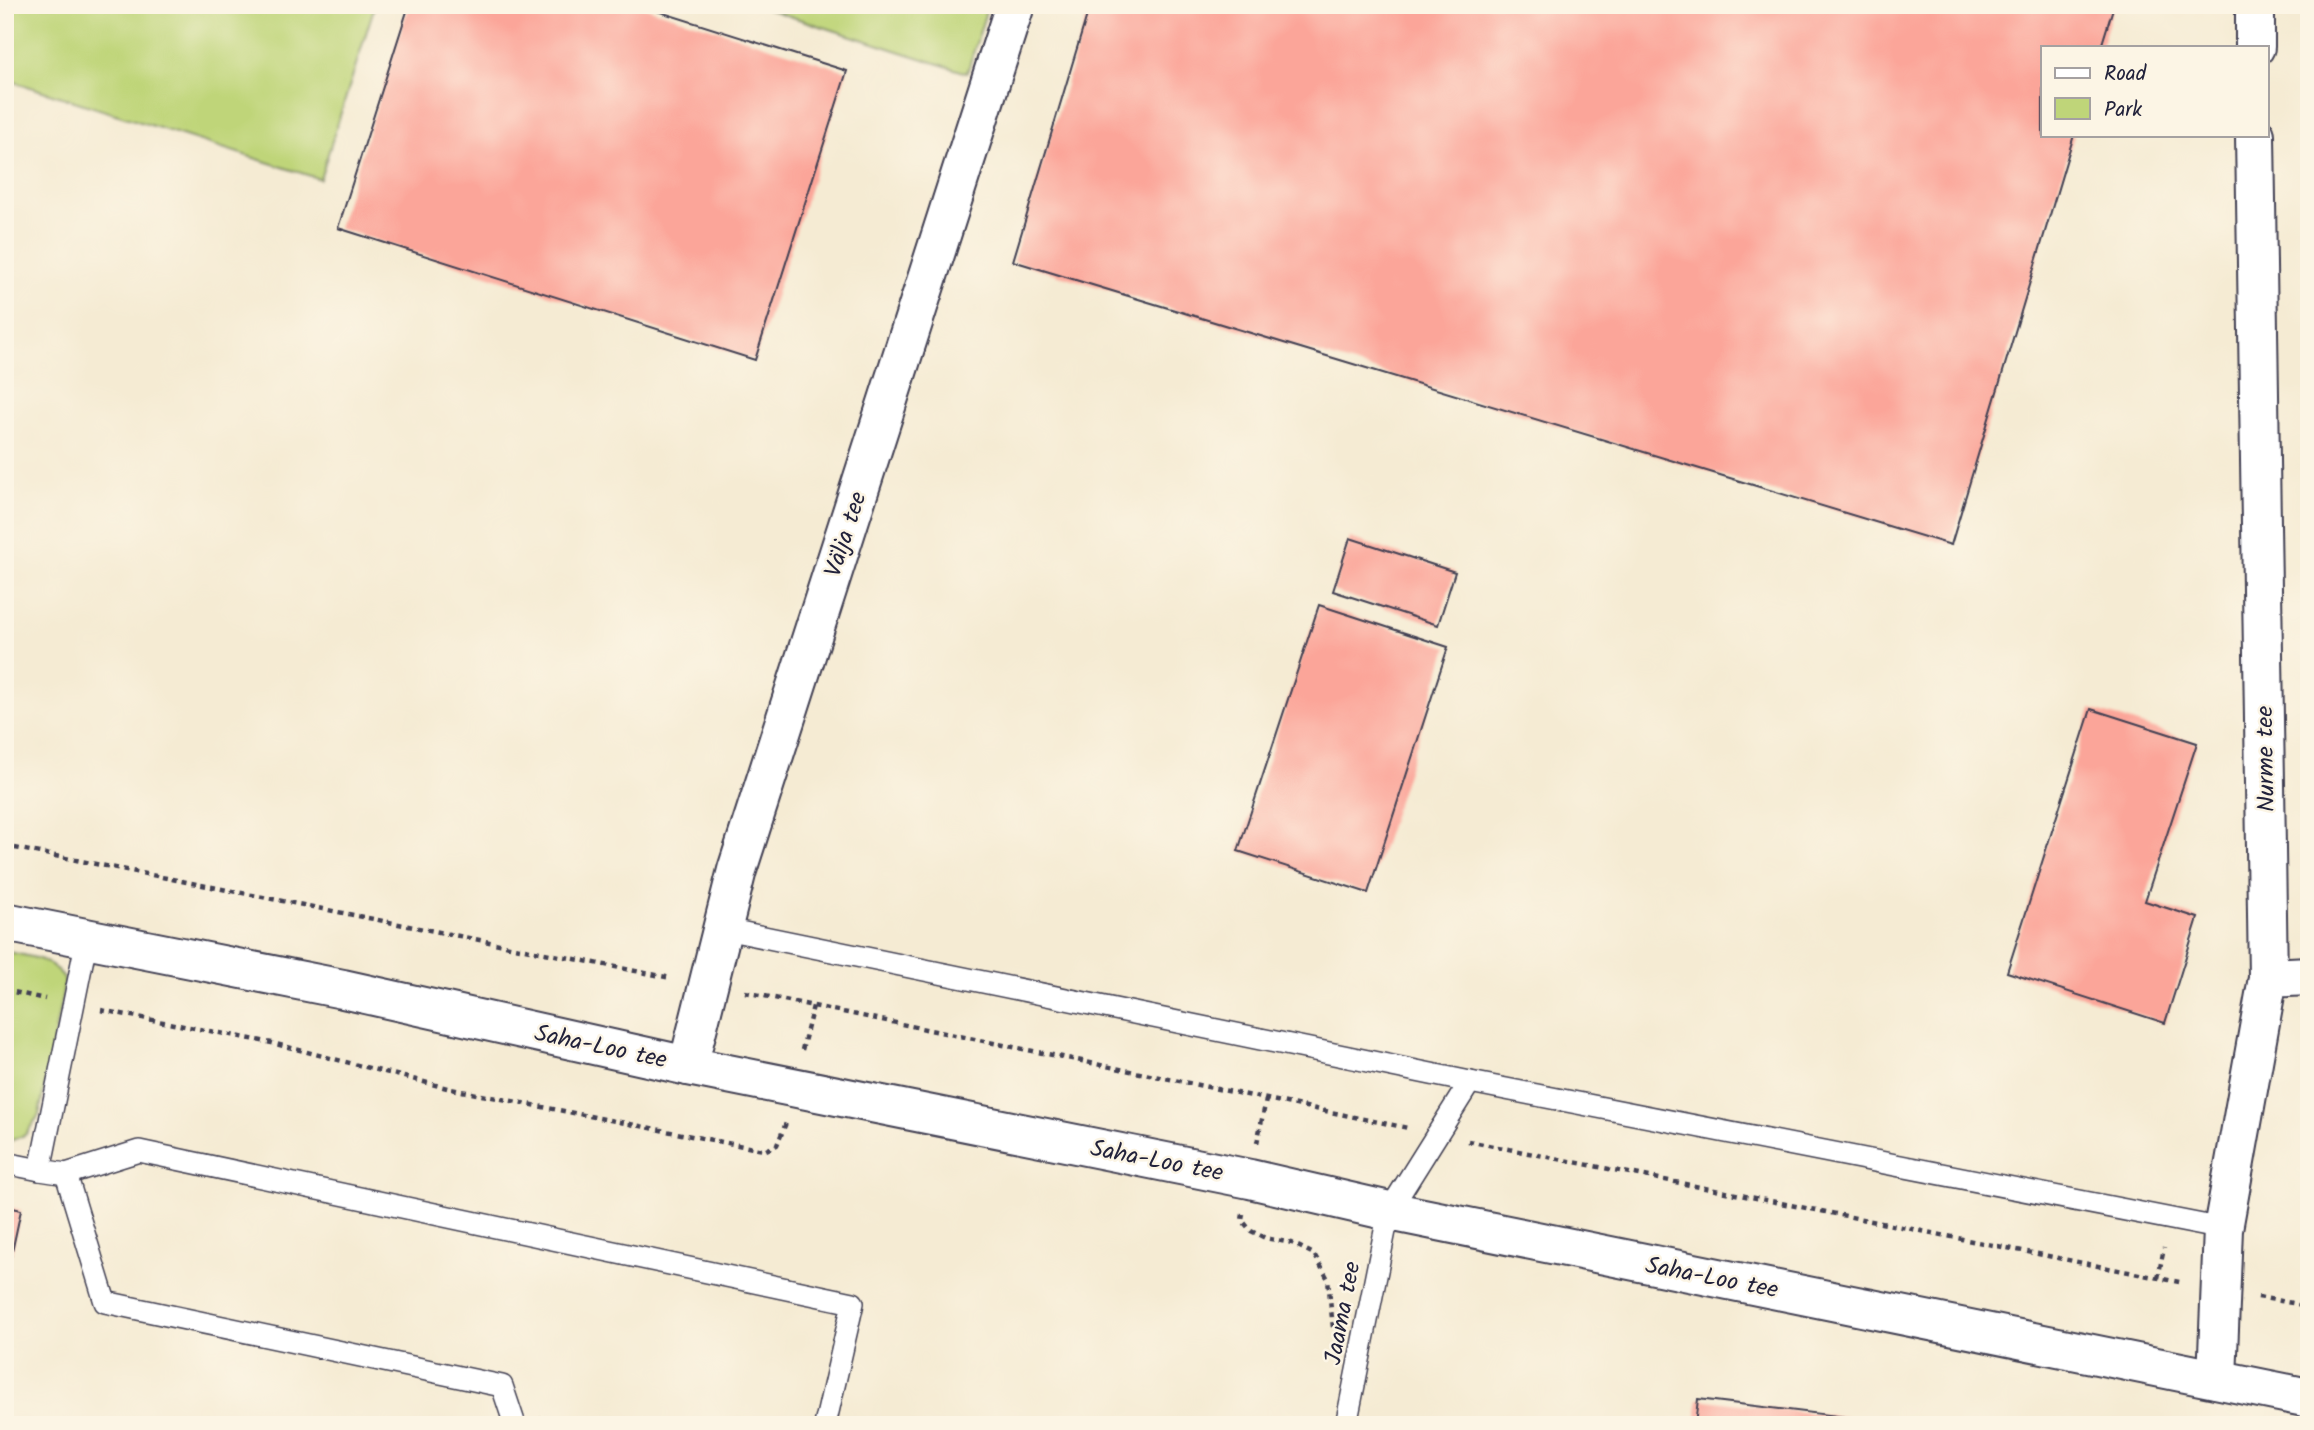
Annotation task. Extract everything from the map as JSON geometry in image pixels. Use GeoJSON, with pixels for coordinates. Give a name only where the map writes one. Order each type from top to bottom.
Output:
{"type":"FeatureCollection","features":[{"type":"Feature","properties":{"kind":"street","name":"Välja tee"},"geometry":{"type":"LineString","coordinates":[[688,1066],[725,929],[737,870],[1015,5]]}},
{"type":"Feature","properties":{"kind":"street"},"geometry":{"type":"LineString","coordinates":[[2255,5],[2255,46]]}},
{"type":"Feature","properties":{"kind":"street","name":"Nurme tee"},"geometry":{"type":"LineString","coordinates":[[2217,1379],[2223,1291],[2223,1228],[2268,978],[2255,136]]}},
{"type":"Feature","properties":{"kind":"street","name":"Saha-Loo tee"},"geometry":{"type":"LineString","coordinates":[[5,922],[342,989],[688,1066],[1250,1179],[1389,1211],[2309,1398]]}},
{"type":"Feature","properties":{"kind":"street"},"geometry":{"type":"LineString","coordinates":[[2268,978],[2309,976]]}},
{"type":"Feature","properties":{"kind":"lane"},"geometry":{"type":"LineString","coordinates":[[725,929],[1470,1082],[2223,1228]]}},
{"type":"Feature","properties":{"kind":"lane"},"geometry":{"type":"LineString","coordinates":[[40,1170],[87,938]]}},
{"type":"Feature","properties":{"kind":"lane","name":"Jaama tee"},"geometry":{"type":"LineString","coordinates":[[1346,1425],[1389,1211],[1434,1134],[1470,1082]]}},
{"type":"Feature","properties":{"kind":"lane"},"geometry":{"type":"LineString","coordinates":[[5,1163],[66,1174],[139,1151],[853,1303],[825,1425]]}},
{"type":"Feature","properties":{"kind":"lane"},"geometry":{"type":"LineString","coordinates":[[66,1174],[105,1302],[502,1386],[515,1425]]}},
{"type":"Feature","properties":{"kind":"path"},"geometry":{"type":"LineString","coordinates":[[5,846],[709,985],[1434,1134],[2309,1306]]}},
{"type":"Feature","properties":{"kind":"path"},"geometry":{"type":"LineString","coordinates":[[5,990],[272,1043],[451,1089],[758,1149],[777,1145],[783,1134],[813,1006]]}},
{"type":"Feature","properties":{"kind":"path"},"geometry":{"type":"LineString","coordinates":[[1266,1100],[1242,1220],[1258,1234],[1292,1243],[1314,1254],[1328,1279],[1333,1328],[1362,1344]]}},
{"type":"Feature","properties":{"kind":"green space"},"geometry":{"type":"Polygon","coordinates":[[[5,5],[375,5],[320,179],[5,79],[5,5]]]}},
{"type":"Feature","properties":{"kind":"green space"},"geometry":{"type":"Polygon","coordinates":[[[755,5],[988,5],[967,73],[755,5]]]}},
{"type":"Feature","properties":{"kind":"green space"},"geometry":{"type":"Polygon","coordinates":[[[5,951],[47,963],[60,973],[65,981],[39,1115],[25,1135],[5,1143],[5,951]]]}},
{"type":"Feature","properties":{"kind":"building"},"geometry":{"type":"Polygon","coordinates":[[[409,5],[638,5],[847,71],[755,360],[338,228],[409,5]]]}},
{"type":"Feature","properties":{"kind":"building"},"geometry":{"type":"Polygon","coordinates":[[[1090,5],[2114,5],[2101,46],[2041,46],[2041,136],[2074,136],[1951,545],[1013,261],[1090,5]]]}},
{"type":"Feature","properties":{"kind":"building"},"geometry":{"type":"Polygon","coordinates":[[[5,501],[11,509],[6,531],[5,531],[5,501]]]}},
{"type":"Feature","properties":{"kind":"building"},"geometry":{"type":"Polygon","coordinates":[[[1350,538],[1455,572],[1438,625],[1333,591],[1350,538]]]}},
{"type":"Feature","properties":{"kind":"building"},"geometry":{"type":"Polygon","coordinates":[[[1319,605],[1448,647],[1368,893],[1238,851],[1319,605]]]}},
{"type":"Feature","properties":{"kind":"building"},"geometry":{"type":"Polygon","coordinates":[[[2091,709],[2197,743],[2145,901],[2198,918],[2165,1023],[2007,972],[2091,709]]]}},
{"type":"Feature","properties":{"kind":"building"},"geometry":{"type":"Polygon","coordinates":[[[5,1206],[21,1210],[6,1280],[5,1280],[5,1206]]]}},
{"type":"Feature","properties":{"kind":"building"},"geometry":{"type":"Polygon","coordinates":[[[1698,1399],[1846,1417],[1845,1425],[1695,1425],[1698,1399]]]}},
{"type":"Feature","properties":{"kind":"building"},"geometry":{"type":"Polygon","coordinates":[[[541,1417],[569,1424],[569,1425],[539,1425],[541,1417]]]}}]}
